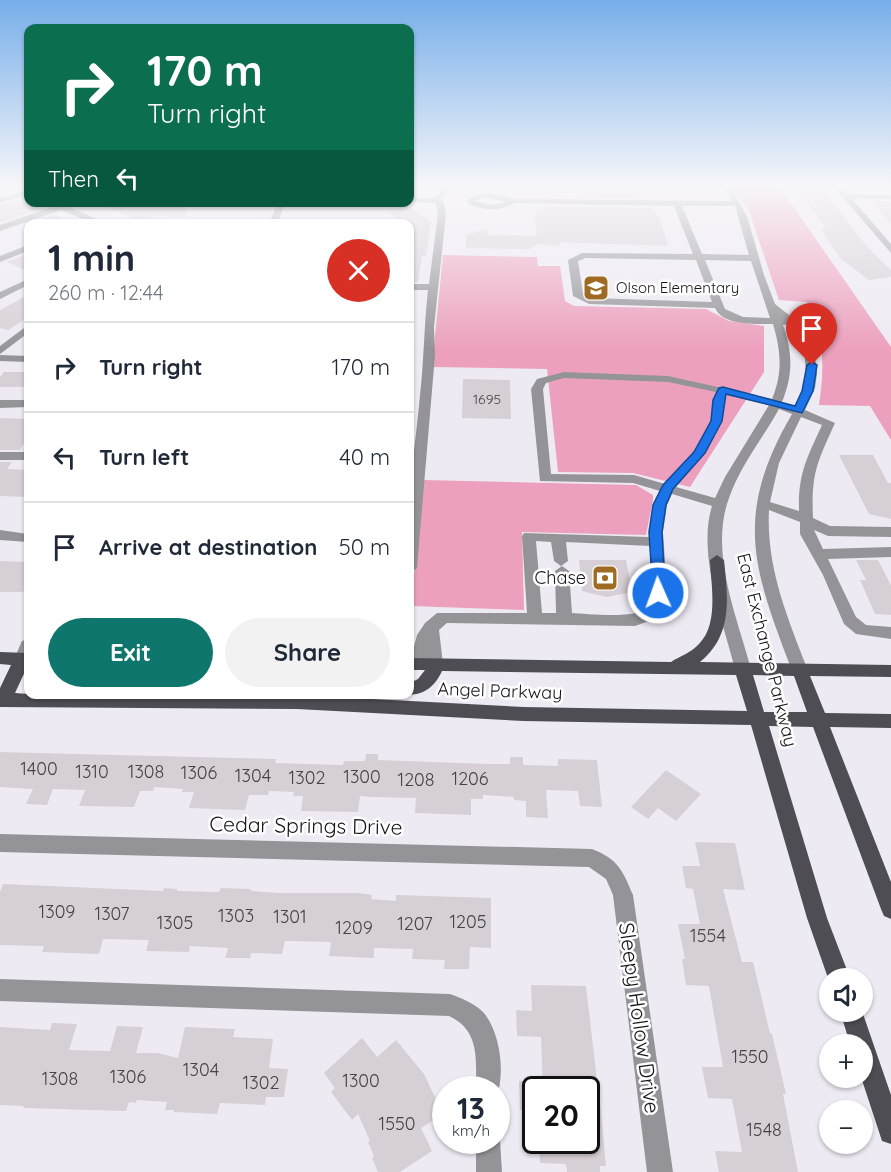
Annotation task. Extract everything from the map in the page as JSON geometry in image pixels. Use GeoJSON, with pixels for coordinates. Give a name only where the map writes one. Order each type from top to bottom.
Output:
{"type":"FeatureCollection","features":[{"type":"Feature","properties":{"kind":"main road"},"geometry":{"type":"LineString","coordinates":[[660,668],[695,658],[708,648],[716,636],[720,596],[717,560]]}},
{"type":"Feature","properties":{"kind":"main road"},"geometry":{"type":"LineString","coordinates":[[0,658],[24,654]]}},
{"type":"Feature","properties":{"kind":"main road"},"geometry":{"type":"LineString","coordinates":[[2,700],[24,658]]}},
{"type":"Feature","properties":{"kind":"main road"},"geometry":{"type":"LineString","coordinates":[[414,688],[426,683],[434,675],[435,664]]}},
{"type":"Feature","properties":{"kind":"main road","name":"Angel Parkway"},"geometry":{"type":"LineString","coordinates":[[414,665],[800,668],[891,671]]}},
{"type":"Feature","properties":{"kind":"main road","name":"East Exchange Parkway"},"geometry":{"type":"LineString","coordinates":[[800,668],[891,909]]}},
{"type":"Feature","properties":{"kind":"main road","name":"East Exchange Parkway"},"geometry":{"type":"LineString","coordinates":[[743,669],[817,918],[835,968]]}},
{"type":"Feature","properties":{"kind":"main road"},"geometry":{"type":"LineString","coordinates":[[219,701],[232,699]]}},
{"type":"Feature","properties":{"kind":"main road","name":"Angel Parkway"},"geometry":{"type":"LineString","coordinates":[[2,700],[219,701],[759,720],[891,721]]}},
{"type":"Feature","properties":{"kind":"main road"},"geometry":{"type":"LineString","coordinates":[[873,1077],[891,1132]]}},
{"type":"Feature","properties":{"kind":"street"},"geometry":{"type":"LineString","coordinates":[[414,525],[430,355],[429,327],[439,241]]}},
{"type":"Feature","properties":{"kind":"street"},"geometry":{"type":"LineString","coordinates":[[693,241],[721,311],[731,317],[794,322]]}},
{"type":"Feature","properties":{"kind":"street","name":"East Exchange Parkway"},"geometry":{"type":"LineString","coordinates":[[743,669],[717,560],[716,513],[732,476],[781,393],[786,370],[776,321],[749,241]]}},
{"type":"Feature","properties":{"kind":"street"},"geometry":{"type":"LineString","coordinates":[[0,259],[24,250]]}},
{"type":"Feature","properties":{"kind":"street"},"geometry":{"type":"LineString","coordinates":[[718,305],[594,302],[578,296],[573,261],[580,256],[754,258]]}},
{"type":"Feature","properties":{"kind":"street"},"geometry":{"type":"LineString","coordinates":[[0,296],[24,284]]}},
{"type":"Feature","properties":{"kind":"street"},"geometry":{"type":"LineString","coordinates":[[414,287],[434,287]]}},
{"type":"Feature","properties":{"kind":"street","name":"East Exchange Parkway"},"geometry":{"type":"LineString","coordinates":[[771,306],[794,322],[806,340],[812,365],[807,391],[767,478],[763,504],[762,534],[770,586],[778,619],[800,668]]}},
{"type":"Feature","properties":{"kind":"street"},"geometry":{"type":"LineString","coordinates":[[0,351],[24,331]]}},
{"type":"Feature","properties":{"kind":"street"},"geometry":{"type":"LineString","coordinates":[[0,358],[24,359]]}},
{"type":"Feature","properties":{"kind":"street"},"geometry":{"type":"LineString","coordinates":[[720,504],[634,479],[545,478],[537,389],[541,381],[564,375],[654,377],[775,403],[829,423],[808,469],[805,490],[809,542],[818,554],[850,620],[862,630],[891,633]]}},
{"type":"Feature","properties":{"kind":"street"},"geometry":{"type":"LineString","coordinates":[[414,662],[425,635],[438,620],[448,616],[635,620],[655,613],[660,605],[656,542],[660,505],[668,488],[699,453],[716,421],[718,400],[723,390]]}},
{"type":"Feature","properties":{"kind":"street"},"geometry":{"type":"LineString","coordinates":[[0,404],[24,404]]}},
{"type":"Feature","properties":{"kind":"street"},"geometry":{"type":"LineString","coordinates":[[0,456],[24,456]]}},
{"type":"Feature","properties":{"kind":"street"},"geometry":{"type":"LineString","coordinates":[[763,504],[828,531],[891,532]]}},
{"type":"Feature","properties":{"kind":"street"},"geometry":{"type":"LineString","coordinates":[[535,618],[529,536],[656,542]]}},
{"type":"Feature","properties":{"kind":"street"},"geometry":{"type":"LineString","coordinates":[[558,537],[562,566],[564,618]]}},
{"type":"Feature","properties":{"kind":"street"},"geometry":{"type":"LineString","coordinates":[[2,538],[24,538]]}},
{"type":"Feature","properties":{"kind":"street"},"geometry":{"type":"LineString","coordinates":[[818,554],[891,552]]}},
{"type":"Feature","properties":{"kind":"street"},"geometry":{"type":"LineString","coordinates":[[431,627],[435,664]]}},
{"type":"Feature","properties":{"kind":"street","name":"Cedar Springs Drive"},"geometry":{"type":"LineString","coordinates":[[0,843],[580,856],[592,858],[608,868]]}},
{"type":"Feature","properties":{"kind":"street","name":"Sleepy Hollow Drive"},"geometry":{"type":"LineString","coordinates":[[608,868],[620,883],[623,895],[660,1172]]}},
{"type":"Feature","properties":{"kind":"street"},"geometry":{"type":"LineString","coordinates":[[0,990],[450,1005],[465,1009],[479,1023],[487,1045],[488,1076]]}},
{"type":"Feature","properties":{"kind":"street"},"geometry":{"type":"LineString","coordinates":[[488,1154],[489,1172]]}},
{"type":"Feature","properties":{"kind":"shaded area"},"geometry":{"type":"Polygon","coordinates":[[[759,241],[817,241],[891,347],[891,440],[870,406],[819,405],[822,352],[813,315],[807,302],[779,300],[759,241]]]}},
{"type":"Feature","properties":{"kind":"shaded area"},"geometry":{"type":"Polygon","coordinates":[[[443,255],[537,257],[538,266],[560,266],[565,301],[574,306],[706,309],[729,321],[764,326],[764,372],[690,487],[633,473],[558,472],[547,369],[432,367],[443,255]]]}},
{"type":"Feature","properties":{"kind":"shaded area"},"geometry":{"type":"Polygon","coordinates":[[[423,480],[636,485],[653,495],[646,535],[522,532],[524,610],[414,606],[414,574],[423,480]]]}},
{"type":"Feature","properties":{"kind":"building"},"geometry":{"type":"Polygon","coordinates":[[[414,241],[428,241],[426,256],[422,256],[418,282],[414,282],[414,241]]]}},
{"type":"Feature","properties":{"kind":"building"},"geometry":{"type":"Polygon","coordinates":[[[466,241],[666,241],[668,246],[559,242],[560,246],[537,244],[530,249],[466,248],[466,241]]]}},
{"type":"Feature","properties":{"kind":"building"},"geometry":{"type":"Polygon","coordinates":[[[828,241],[862,241],[891,270],[891,277],[869,280],[841,259],[828,241]]]}},
{"type":"Feature","properties":{"kind":"building"},"geometry":{"type":"Polygon","coordinates":[[[24,255],[24,269],[7,262],[24,255]]]}},
{"type":"Feature","properties":{"kind":"building"},"geometry":{"type":"Polygon","coordinates":[[[24,297],[24,320],[8,330],[0,328],[0,310],[24,297]]]}},
{"type":"Feature","properties":{"kind":"building"},"geometry":{"type":"Polygon","coordinates":[[[4,372],[24,372],[24,387],[0,387],[0,377],[4,372]]]}},
{"type":"Feature","properties":{"kind":"building"},"geometry":{"type":"Polygon","coordinates":[[[463,379],[510,380],[511,419],[462,418],[463,379]]]}},
{"type":"Feature","properties":{"kind":"building"},"geometry":{"type":"Polygon","coordinates":[[[0,418],[24,419],[24,443],[20,450],[0,450],[0,418]]]}},
{"type":"Feature","properties":{"kind":"building"},"geometry":{"type":"Polygon","coordinates":[[[839,455],[873,455],[888,483],[891,483],[891,519],[869,514],[839,455]]]}},
{"type":"Feature","properties":{"kind":"building"},"geometry":{"type":"Polygon","coordinates":[[[0,462],[12,462],[7,469],[24,470],[24,497],[0,496],[0,462]]]}},
{"type":"Feature","properties":{"kind":"building","name":"Chase"},"geometry":{"type":"Polygon","coordinates":[[[579,560],[626,560],[632,592],[606,597],[582,591],[579,560]]]}},
{"type":"Feature","properties":{"kind":"building"},"geometry":{"type":"Polygon","coordinates":[[[856,560],[878,560],[891,585],[891,615],[875,614],[860,580],[866,580],[856,560]]]}},
{"type":"Feature","properties":{"kind":"building"},"geometry":{"type":"Polygon","coordinates":[[[0,561],[24,562],[23,592],[0,592],[0,561]]]}},
{"type":"Feature","properties":{"kind":"building"},"geometry":{"type":"Polygon","coordinates":[[[0,752],[276,759],[275,763],[343,765],[344,761],[365,761],[366,754],[378,754],[378,760],[489,764],[510,764],[510,757],[523,757],[523,765],[558,766],[558,759],[597,760],[602,807],[580,806],[578,791],[546,790],[548,818],[526,817],[526,801],[514,800],[514,797],[483,795],[483,799],[471,799],[471,815],[415,813],[416,798],[360,796],[358,812],[301,811],[303,796],[293,796],[294,792],[269,791],[268,795],[249,795],[245,810],[189,808],[194,792],[154,787],[153,791],[140,791],[134,807],[79,806],[85,790],[53,789],[47,805],[26,804],[33,789],[0,787],[0,752]]]}},
{"type":"Feature","properties":{"kind":"building"},"geometry":{"type":"Polygon","coordinates":[[[666,770],[701,794],[676,821],[658,808],[648,819],[631,807],[666,770]]]}},
{"type":"Feature","properties":{"kind":"building"},"geometry":{"type":"Polygon","coordinates":[[[695,842],[735,843],[745,890],[723,889],[742,962],[753,962],[786,1094],[783,1094],[798,1172],[719,1172],[715,1151],[742,1152],[732,1099],[708,1098],[702,1067],[723,1067],[709,986],[686,985],[682,959],[685,959],[678,924],[700,924],[693,889],[686,888],[682,866],[700,866],[695,842]]]}},
{"type":"Feature","properties":{"kind":"building"},"geometry":{"type":"Polygon","coordinates":[[[3,884],[163,891],[164,888],[177,889],[177,891],[219,892],[221,888],[278,893],[358,893],[372,895],[371,899],[396,901],[396,895],[491,898],[491,948],[470,947],[469,969],[444,969],[445,960],[412,959],[413,949],[374,948],[374,958],[329,956],[331,942],[285,941],[282,954],[251,953],[250,958],[225,958],[228,948],[190,946],[189,952],[146,951],[149,940],[103,939],[99,954],[42,952],[44,946],[0,945],[0,892],[3,884]]]}},
{"type":"Feature","properties":{"kind":"building"},"geometry":{"type":"Polygon","coordinates":[[[531,985],[586,986],[596,1076],[542,1076],[541,1037],[517,1036],[516,1010],[532,1011],[531,985]]]}},
{"type":"Feature","properties":{"kind":"building"},"geometry":{"type":"Polygon","coordinates":[[[52,1023],[77,1024],[69,1050],[110,1051],[117,1026],[143,1027],[136,1053],[158,1053],[178,1058],[185,1027],[235,1029],[233,1037],[273,1039],[269,1068],[288,1069],[284,1097],[266,1097],[265,1105],[220,1103],[217,1114],[174,1112],[174,1110],[165,1110],[167,1102],[137,1100],[136,1103],[129,1102],[126,1111],[23,1108],[24,1106],[0,1105],[0,1027],[50,1030],[52,1023]]]}},
{"type":"Feature","properties":{"kind":"building"},"geometry":{"type":"Polygon","coordinates":[[[362,1038],[377,1057],[396,1040],[424,1074],[432,1091],[432,1121],[421,1128],[432,1151],[400,1172],[378,1172],[372,1158],[374,1156],[368,1142],[370,1141],[358,1114],[352,1120],[331,1092],[335,1088],[324,1073],[362,1038]]]}},
{"type":"Feature","properties":{"kind":"building"},"geometry":{"type":"Polygon","coordinates":[[[519,1081],[522,1081],[522,1110],[520,1110],[519,1081]]]}},
{"type":"Feature","properties":{"kind":"building"},"geometry":{"type":"Polygon","coordinates":[[[600,1103],[606,1166],[600,1166],[600,1172],[567,1172],[566,1164],[540,1163],[540,1154],[600,1154],[600,1103]]]}},
{"type":"Feature","properties":{"kind":"place","name":"Olson Elementary"},"geometry":{"type":"Point","coordinates":[596,288]}},
{"type":"Feature","properties":{"kind":"place","name":"Chase"},"geometry":{"type":"Point","coordinates":[605,578]}},
{"type":"Feature","properties":{"kind":"route"},"geometry":{"type":"LineString","coordinates":[[658,593],[656,532],[660,505],[668,488],[699,453],[716,421],[718,400],[723,390],[759,398],[798,411],[807,391],[812,365]]}}]}
